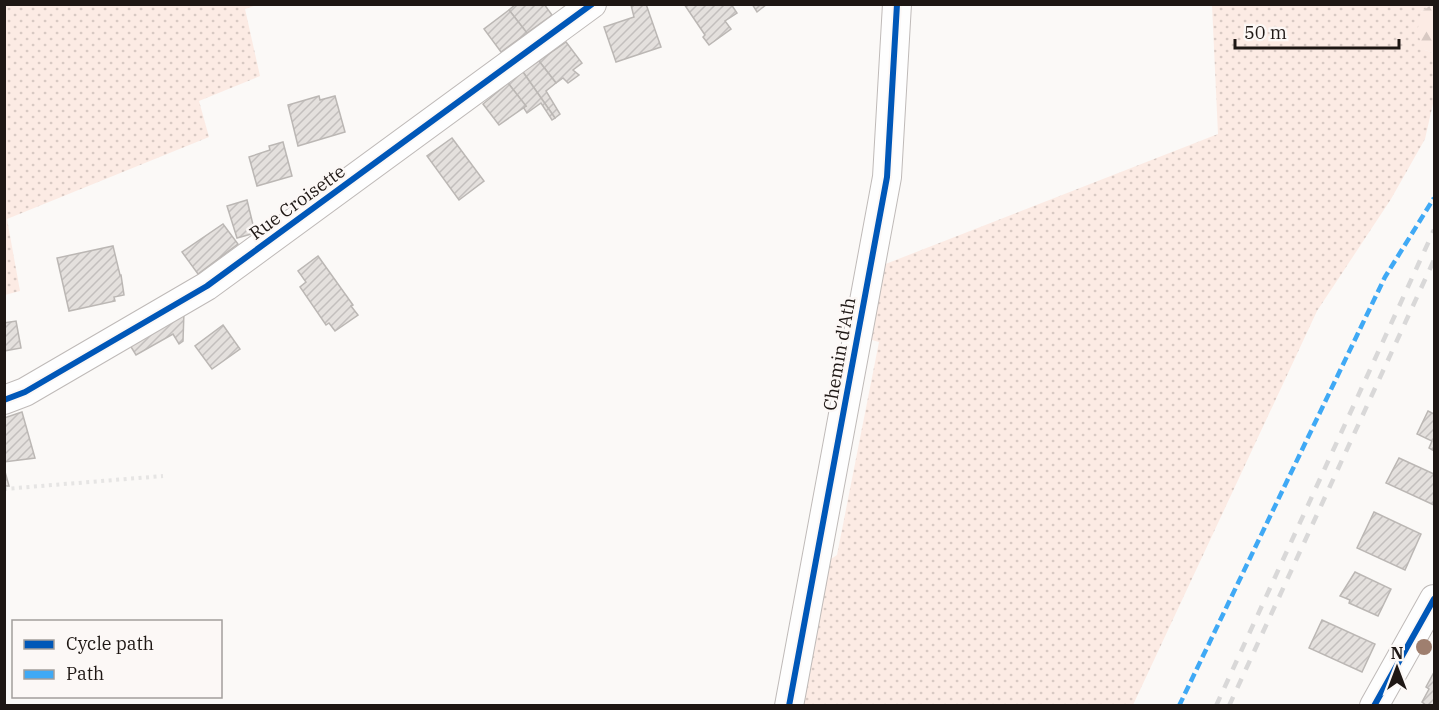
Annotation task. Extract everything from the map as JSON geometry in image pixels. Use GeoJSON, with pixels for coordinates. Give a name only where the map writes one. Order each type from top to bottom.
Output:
{"type":"FeatureCollection","features":[{"type":"Feature","properties":{"kind":"street","name":"Rue Croisette"},"geometry":{"type":"LineString","coordinates":[[4,400],[25,392],[207,286],[592,4]]}},
{"type":"Feature","properties":{"kind":"street","name":"Chemin d'Ath"},"geometry":{"type":"LineString","coordinates":[[789,705],[887,177],[897,4]]}},
{"type":"Feature","properties":{"kind":"street"},"geometry":{"type":"LineString","coordinates":[[1374,705],[1434,599]]}},
{"type":"Feature","properties":{"kind":"path"},"geometry":{"type":"LineString","coordinates":[[4,489],[163,476]]}},
{"type":"Feature","properties":{"kind":"green space"},"geometry":{"type":"Polygon","coordinates":[[[4,5],[257,5],[245,9],[260,76],[199,101],[209,137],[7,219],[20,291],[5,295],[4,5]]]}},
{"type":"Feature","properties":{"kind":"green space"},"geometry":{"type":"Polygon","coordinates":[[[1212,5],[1431,5],[1421,12],[1425,50],[1434,53],[1434,99],[1425,139],[1391,199],[1317,311],[1133,705],[799,706],[828,561],[837,555],[879,342],[872,340],[883,265],[1218,134],[1212,5]]]}},
{"type":"Feature","properties":{"kind":"green space"},"geometry":{"type":"Polygon","coordinates":[[[1434,5],[1434,53],[1425,50],[1417,33],[1421,12],[1434,5]]]}},
{"type":"Feature","properties":{"kind":"building"},"geometry":{"type":"Polygon","coordinates":[[[516,4],[544,4],[552,15],[527,33],[509,10],[516,4]]]}},
{"type":"Feature","properties":{"kind":"building"},"geometry":{"type":"Polygon","coordinates":[[[646,4],[661,47],[616,62],[604,27],[634,17],[631,5],[646,4]]]}},
{"type":"Feature","properties":{"kind":"building"},"geometry":{"type":"Polygon","coordinates":[[[684,4],[731,4],[737,13],[725,21],[731,29],[709,45],[684,4]]]}},
{"type":"Feature","properties":{"kind":"building"},"geometry":{"type":"Polygon","coordinates":[[[752,4],[767,4],[757,12],[752,4]]]}},
{"type":"Feature","properties":{"kind":"building"},"geometry":{"type":"Polygon","coordinates":[[[509,10],[527,33],[501,52],[484,29],[509,10]]]}},
{"type":"Feature","properties":{"kind":"building"},"geometry":{"type":"Polygon","coordinates":[[[566,42],[582,63],[573,70],[579,75],[568,83],[563,78],[556,83],[539,61],[566,42]]]}},
{"type":"Feature","properties":{"kind":"building"},"geometry":{"type":"Polygon","coordinates":[[[539,61],[556,83],[546,91],[560,114],[555,118],[523,72],[539,61]]]}},
{"type":"Feature","properties":{"kind":"building"},"geometry":{"type":"Polygon","coordinates":[[[523,72],[555,118],[552,120],[541,103],[527,113],[523,107],[526,106],[508,83],[523,72]]]}},
{"type":"Feature","properties":{"kind":"building"},"geometry":{"type":"Polygon","coordinates":[[[508,83],[526,106],[499,125],[483,104],[508,83]]]}},
{"type":"Feature","properties":{"kind":"building"},"geometry":{"type":"Polygon","coordinates":[[[319,96],[320,100],[335,96],[345,132],[298,146],[288,105],[319,96]]]}},
{"type":"Feature","properties":{"kind":"building"},"geometry":{"type":"Polygon","coordinates":[[[452,138],[484,181],[459,200],[427,156],[452,138]]]}},
{"type":"Feature","properties":{"kind":"building"},"geometry":{"type":"Polygon","coordinates":[[[283,142],[292,176],[257,186],[249,157],[270,150],[269,146],[283,142]]]}},
{"type":"Feature","properties":{"kind":"building"},"geometry":{"type":"Polygon","coordinates":[[[247,200],[255,233],[237,238],[227,206],[247,200]]]}},
{"type":"Feature","properties":{"kind":"building"},"geometry":{"type":"Polygon","coordinates":[[[223,224],[238,244],[198,274],[182,252],[223,224]]]}},
{"type":"Feature","properties":{"kind":"building"},"geometry":{"type":"Polygon","coordinates":[[[113,246],[124,295],[114,297],[115,301],[69,311],[57,258],[113,246]]]}},
{"type":"Feature","properties":{"kind":"building"},"geometry":{"type":"Polygon","coordinates":[[[318,256],[358,315],[335,331],[329,323],[326,325],[300,287],[306,282],[298,271],[318,256]]]}},
{"type":"Feature","properties":{"kind":"building"},"geometry":{"type":"Polygon","coordinates":[[[184,311],[183,341],[179,344],[173,334],[136,355],[128,342],[184,311]]]}},
{"type":"Feature","properties":{"kind":"building"},"geometry":{"type":"Polygon","coordinates":[[[16,321],[21,348],[4,351],[4,323],[16,321]]]}},
{"type":"Feature","properties":{"kind":"building"},"geometry":{"type":"Polygon","coordinates":[[[223,325],[240,349],[212,369],[195,346],[223,325]]]}},
{"type":"Feature","properties":{"kind":"building"},"geometry":{"type":"Polygon","coordinates":[[[1428,411],[1434,414],[1434,451],[1429,448],[1432,441],[1417,434],[1428,411]]]}},
{"type":"Feature","properties":{"kind":"building"},"geometry":{"type":"Polygon","coordinates":[[[22,412],[35,458],[4,462],[4,418],[22,412]]]}},
{"type":"Feature","properties":{"kind":"building"},"geometry":{"type":"Polygon","coordinates":[[[1399,458],[1434,474],[1434,505],[1386,483],[1399,458]]]}},
{"type":"Feature","properties":{"kind":"building"},"geometry":{"type":"Polygon","coordinates":[[[4,468],[9,486],[4,486],[4,468]]]}},
{"type":"Feature","properties":{"kind":"building"},"geometry":{"type":"Polygon","coordinates":[[[1374,512],[1421,534],[1405,570],[1357,548],[1374,512]]]}},
{"type":"Feature","properties":{"kind":"building"},"geometry":{"type":"Polygon","coordinates":[[[1355,572],[1391,589],[1378,616],[1349,603],[1350,600],[1340,596],[1355,572]]]}},
{"type":"Feature","properties":{"kind":"building"},"geometry":{"type":"Polygon","coordinates":[[[1322,620],[1375,644],[1362,672],[1309,648],[1322,620]]]}},
{"type":"Feature","properties":{"kind":"building"},"geometry":{"type":"Polygon","coordinates":[[[1433,674],[1434,706],[1427,706],[1422,702],[1433,674]]]}},
{"type":"Feature","properties":{"kind":"railway"},"geometry":{"type":"LineString","coordinates":[[1216,706],[1434,230]]}},
{"type":"Feature","properties":{"kind":"railway"},"geometry":{"type":"LineString","coordinates":[[1229,706],[1434,260]]}},
{"type":"Feature","properties":{"kind":"marked path"},"geometry":{"type":"LineString","coordinates":[[1179,706],[1385,277],[1434,198]]}},
{"type":"Feature","properties":{"kind":"cycle path"},"geometry":{"type":"LineString","coordinates":[[4,400],[25,392],[207,286],[592,4]]}},
{"type":"Feature","properties":{"kind":"cycle path"},"geometry":{"type":"LineString","coordinates":[[789,706],[887,177],[897,4]]}},
{"type":"Feature","properties":{"kind":"cycle path"},"geometry":{"type":"LineString","coordinates":[[1374,706],[1434,599]]}}]}
